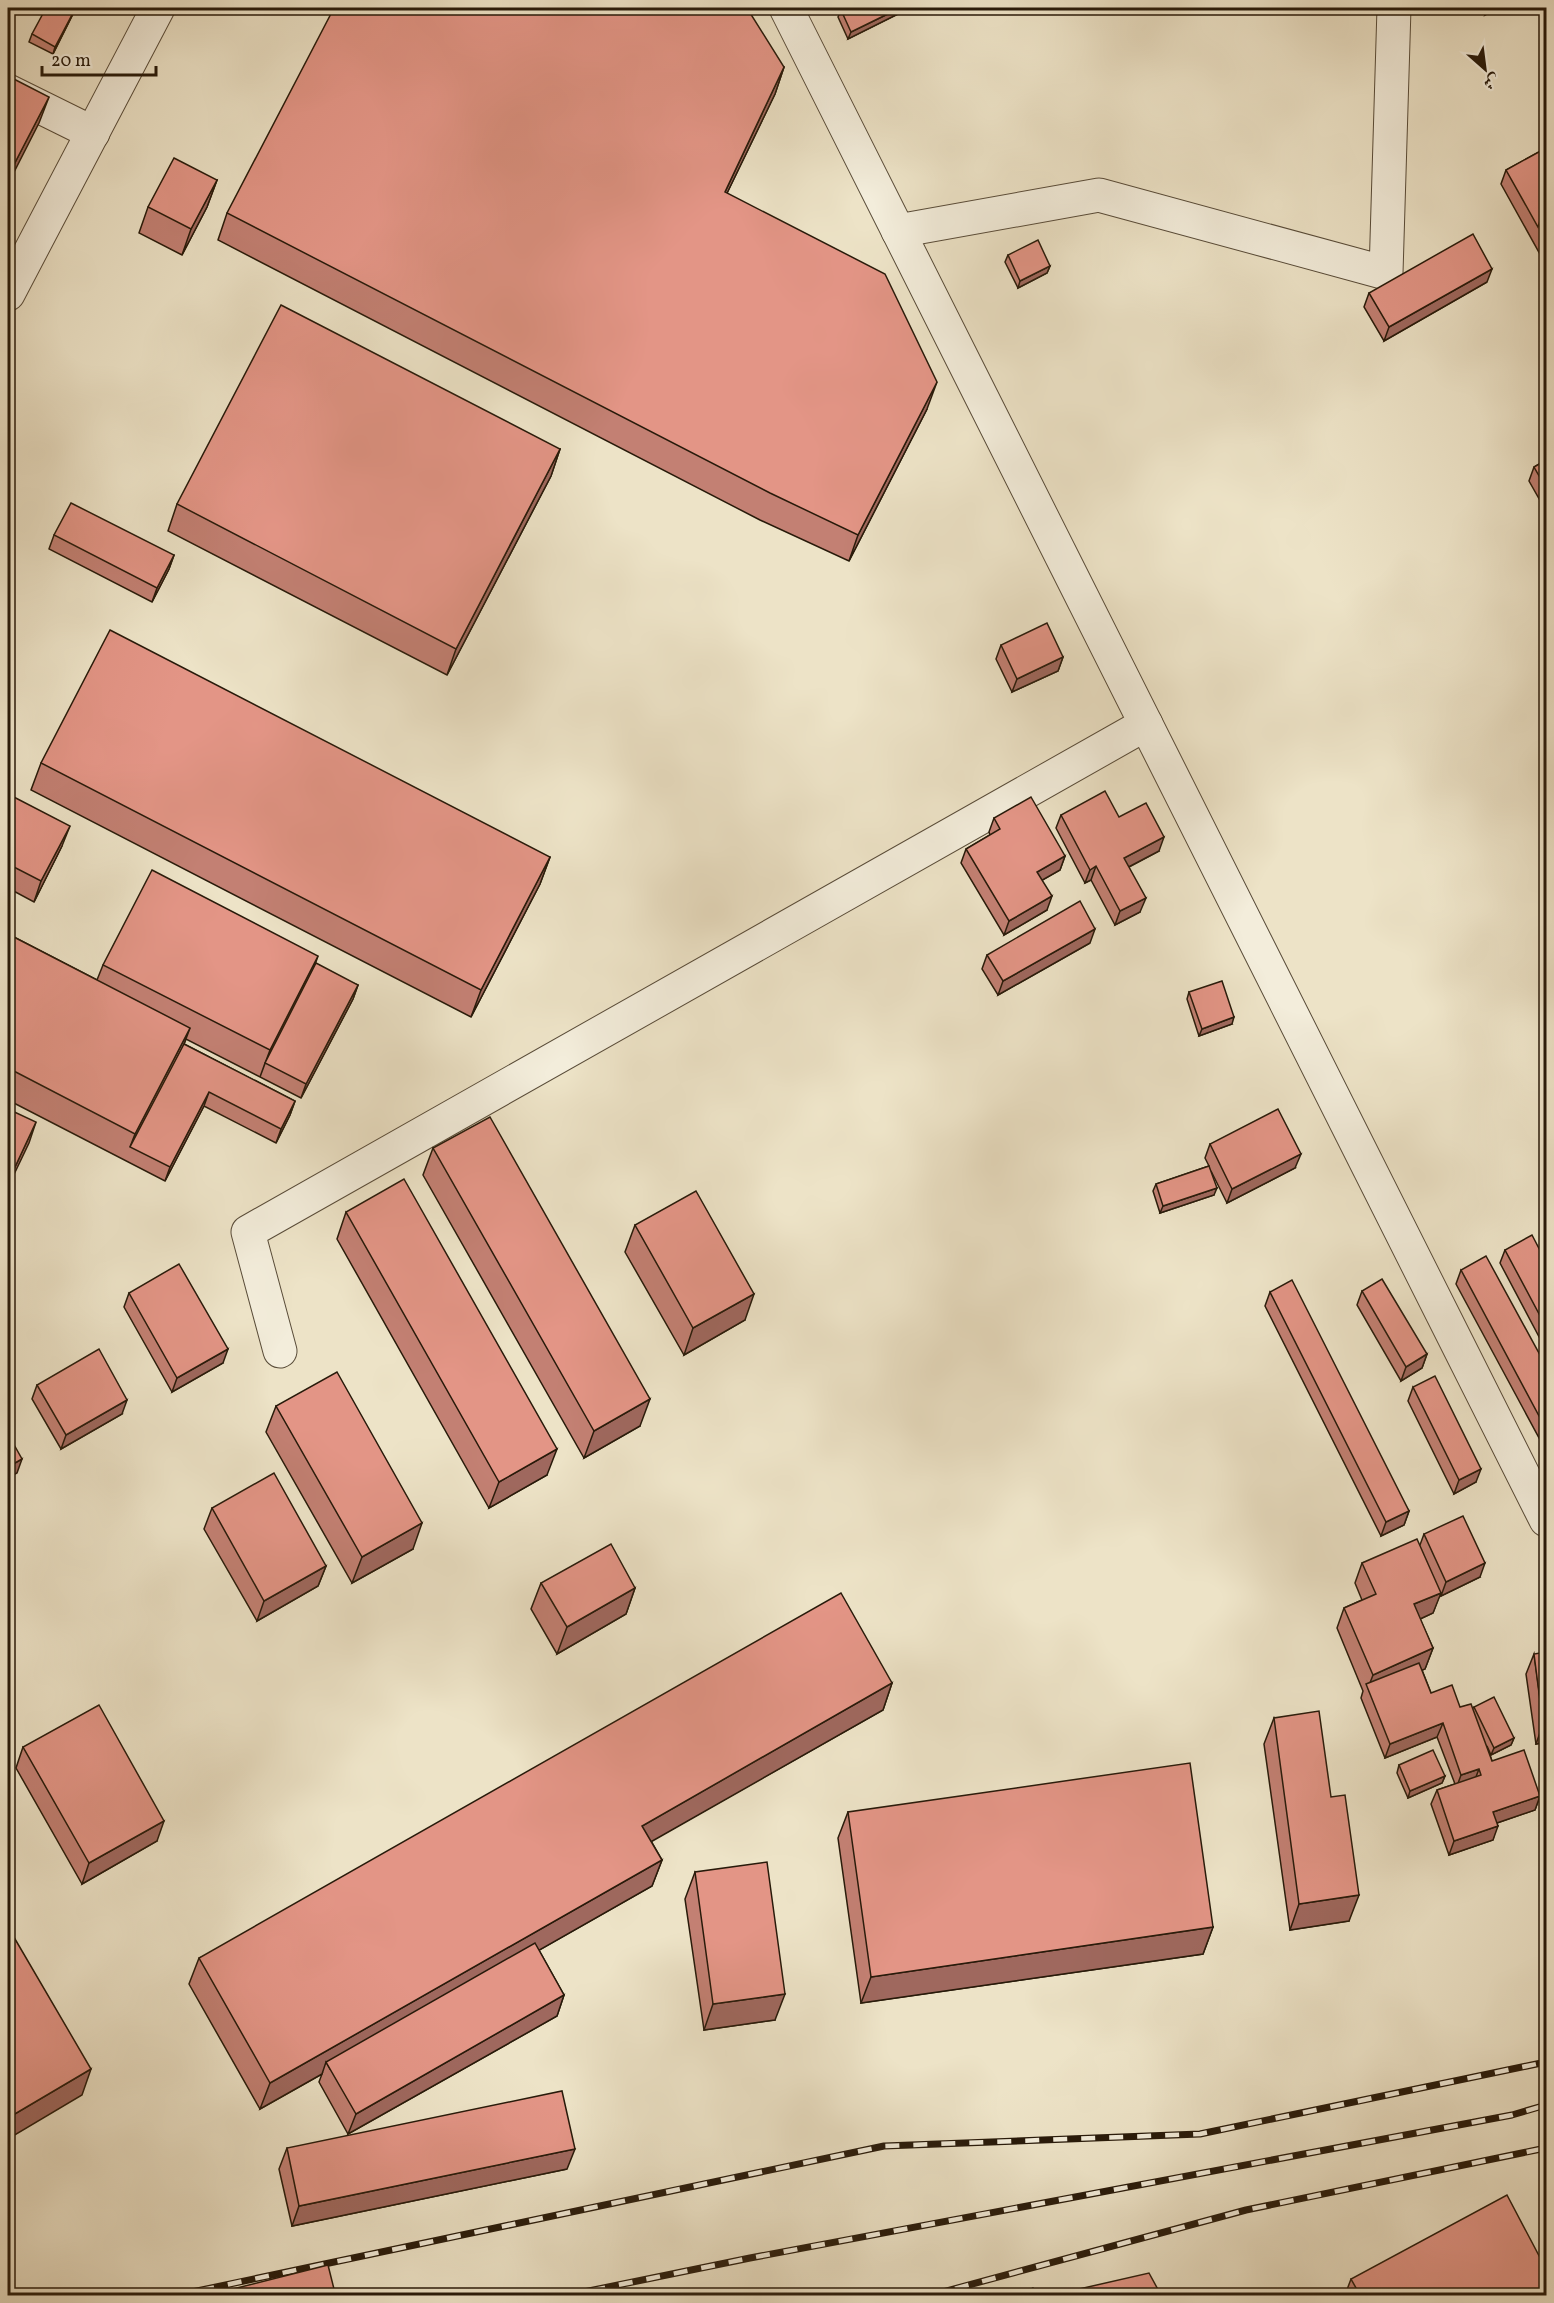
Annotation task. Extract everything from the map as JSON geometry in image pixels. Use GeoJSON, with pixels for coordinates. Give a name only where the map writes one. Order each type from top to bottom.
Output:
{"type":"FeatureCollection","features":[{"type":"Feature","properties":{"kind":"street"},"geometry":{"type":"LineString","coordinates":[[8,294],[158,8]]}},
{"type":"Feature","properties":{"kind":"street"},"geometry":{"type":"LineString","coordinates":[[786,8],[1546,1520]]}},
{"type":"Feature","properties":{"kind":"street"},"geometry":{"type":"LineString","coordinates":[[898,231],[1099,195],[1386,273],[1394,8]]}},
{"type":"Feature","properties":{"kind":"street"},"geometry":{"type":"LineString","coordinates":[[8,91],[93,133]]}},
{"type":"Feature","properties":{"kind":"street"},"geometry":{"type":"LineString","coordinates":[[280,1351],[248,1232],[1146,724]]}},
{"type":"Feature","properties":{"kind":"building"},"geometry":{"type":"Polygon","coordinates":[[[46,8],[75,9],[55,47],[32,34],[46,8]]]}},
{"type":"Feature","properties":{"kind":"building"},"geometry":{"type":"Polygon","coordinates":[[[334,8],[747,8],[784,67],[725,192],[885,274],[937,382],[858,535],[770,493],[227,213],[334,8]]]}},
{"type":"Feature","properties":{"kind":"building"},"geometry":{"type":"Polygon","coordinates":[[[846,8],[900,8],[851,32],[841,10],[846,8]]]}},
{"type":"Feature","properties":{"kind":"building"},"geometry":{"type":"Polygon","coordinates":[[[8,76],[49,97],[8,176],[8,76]]]}},
{"type":"Feature","properties":{"kind":"building"},"geometry":{"type":"Polygon","coordinates":[[[1546,148],[1546,212],[1542,214],[1538,227],[1506,170],[1546,148]]]}},
{"type":"Feature","properties":{"kind":"building"},"geometry":{"type":"Polygon","coordinates":[[[174,158],[217,180],[191,229],[148,207],[174,158]]]}},
{"type":"Feature","properties":{"kind":"building"},"geometry":{"type":"Polygon","coordinates":[[[1473,234],[1492,269],[1389,327],[1369,293],[1473,234]]]}},
{"type":"Feature","properties":{"kind":"building"},"geometry":{"type":"Polygon","coordinates":[[[1038,240],[1050,266],[1020,281],[1008,255],[1038,240]]]}},
{"type":"Feature","properties":{"kind":"building"},"geometry":{"type":"Polygon","coordinates":[[[281,305],[560,449],[456,649],[177,504],[281,305]]]}},
{"type":"Feature","properties":{"kind":"building"},"geometry":{"type":"Polygon","coordinates":[[[1546,460],[1546,488],[1534,467],[1546,460]]]}},
{"type":"Feature","properties":{"kind":"building"},"geometry":{"type":"Polygon","coordinates":[[[71,503],[174,555],[157,588],[54,535],[71,503]]]}},
{"type":"Feature","properties":{"kind":"building"},"geometry":{"type":"Polygon","coordinates":[[[1047,623],[1063,657],[1017,679],[1001,645],[1047,623]]]}},
{"type":"Feature","properties":{"kind":"building"},"geometry":{"type":"Polygon","coordinates":[[[110,630],[550,857],[481,990],[41,763],[110,630]]]}},
{"type":"Feature","properties":{"kind":"building"},"geometry":{"type":"Polygon","coordinates":[[[1105,791],[1119,817],[1146,803],[1164,837],[1124,858],[1146,898],[1120,911],[1096,866],[1090,870],[1061,815],[1105,791]]]}},
{"type":"Feature","properties":{"kind":"building"},"geometry":{"type":"Polygon","coordinates":[[[8,794],[70,826],[41,881],[8,864],[8,794]]]}},
{"type":"Feature","properties":{"kind":"building"},"geometry":{"type":"Polygon","coordinates":[[[1031,797],[1065,856],[1037,872],[1052,896],[1009,921],[966,849],[1000,829],[994,818],[1031,797]]]}},
{"type":"Feature","properties":{"kind":"building"},"geometry":{"type":"Polygon","coordinates":[[[152,870],[318,956],[270,1050],[103,965],[152,870]]]}},
{"type":"Feature","properties":{"kind":"building"},"geometry":{"type":"Polygon","coordinates":[[[1080,901],[1095,929],[1003,981],[987,955],[1080,901]]]}},
{"type":"Feature","properties":{"kind":"building"},"geometry":{"type":"Polygon","coordinates":[[[8,934],[190,1028],[135,1134],[8,1068],[8,934]]]}},
{"type":"Feature","properties":{"kind":"building"},"geometry":{"type":"Polygon","coordinates":[[[316,963],[358,985],[306,1084],[265,1063],[316,963]]]}},
{"type":"Feature","properties":{"kind":"building"},"geometry":{"type":"Polygon","coordinates":[[[1222,981],[1234,1017],[1202,1029],[1189,992],[1222,981]]]}},
{"type":"Feature","properties":{"kind":"building"},"geometry":{"type":"Polygon","coordinates":[[[184,1044],[295,1101],[281,1129],[209,1092],[170,1167],[130,1147],[184,1044]]]}},
{"type":"Feature","properties":{"kind":"building"},"geometry":{"type":"Polygon","coordinates":[[[8,1109],[36,1122],[8,1182],[8,1109]]]}},
{"type":"Feature","properties":{"kind":"building"},"geometry":{"type":"Polygon","coordinates":[[[1278,1109],[1301,1154],[1232,1189],[1210,1144],[1278,1109]]]}},
{"type":"Feature","properties":{"kind":"building"},"geometry":{"type":"Polygon","coordinates":[[[490,1117],[650,1399],[594,1431],[433,1148],[490,1117]]]}},
{"type":"Feature","properties":{"kind":"building"},"geometry":{"type":"Polygon","coordinates":[[[1209,1166],[1217,1188],[1163,1206],[1156,1184],[1209,1166]]]}},
{"type":"Feature","properties":{"kind":"building"},"geometry":{"type":"Polygon","coordinates":[[[404,1179],[557,1449],[499,1482],[346,1212],[404,1179]]]}},
{"type":"Feature","properties":{"kind":"building"},"geometry":{"type":"Polygon","coordinates":[[[696,1191],[754,1294],[693,1328],[635,1225],[696,1191]]]}},
{"type":"Feature","properties":{"kind":"building"},"geometry":{"type":"Polygon","coordinates":[[[1532,1235],[1546,1262],[1546,1327],[1505,1250],[1532,1235]]]}},
{"type":"Feature","properties":{"kind":"building"},"geometry":{"type":"Polygon","coordinates":[[[1486,1256],[1546,1366],[1546,1429],[1461,1270],[1486,1256]]]}},
{"type":"Feature","properties":{"kind":"building"},"geometry":{"type":"Polygon","coordinates":[[[179,1264],[228,1349],[177,1378],[129,1293],[179,1264]]]}},
{"type":"Feature","properties":{"kind":"building"},"geometry":{"type":"Polygon","coordinates":[[[1382,1279],[1427,1354],[1406,1367],[1362,1291],[1382,1279]]]}},
{"type":"Feature","properties":{"kind":"building"},"geometry":{"type":"Polygon","coordinates":[[[1292,1280],[1409,1511],[1386,1522],[1270,1292],[1292,1280]]]}},
{"type":"Feature","properties":{"kind":"building"},"geometry":{"type":"Polygon","coordinates":[[[99,1349],[127,1400],[66,1435],[37,1385],[99,1349]]]}},
{"type":"Feature","properties":{"kind":"building"},"geometry":{"type":"Polygon","coordinates":[[[337,1372],[422,1523],[362,1557],[276,1406],[337,1372]]]}},
{"type":"Feature","properties":{"kind":"building"},"geometry":{"type":"Polygon","coordinates":[[[1435,1376],[1481,1469],[1459,1480],[1413,1387],[1435,1376]]]}},
{"type":"Feature","properties":{"kind":"building"},"geometry":{"type":"Polygon","coordinates":[[[8,1434],[22,1459],[8,1467],[8,1434]]]}},
{"type":"Feature","properties":{"kind":"building"},"geometry":{"type":"Polygon","coordinates":[[[274,1473],[326,1566],[264,1601],[212,1508],[274,1473]]]}},
{"type":"Feature","properties":{"kind":"building"},"geometry":{"type":"Polygon","coordinates":[[[1463,1516],[1485,1563],[1446,1582],[1424,1534],[1463,1516]]]}},
{"type":"Feature","properties":{"kind":"building"},"geometry":{"type":"Polygon","coordinates":[[[1417,1539],[1441,1593],[1414,1604],[1433,1648],[1373,1675],[1344,1608],[1376,1594],[1362,1563],[1417,1539]]]}},
{"type":"Feature","properties":{"kind":"building"},"geometry":{"type":"Polygon","coordinates":[[[611,1544],[635,1588],[567,1627],[541,1583],[611,1544]]]}},
{"type":"Feature","properties":{"kind":"building"},"geometry":{"type":"Polygon","coordinates":[[[841,1593],[892,1683],[642,1826],[662,1860],[270,2083],[199,1958],[841,1593]]]}},
{"type":"Feature","properties":{"kind":"building"},"geometry":{"type":"Polygon","coordinates":[[[1546,1652],[1546,1723],[1543,1724],[1534,1654],[1546,1652]]]}},
{"type":"Feature","properties":{"kind":"building"},"geometry":{"type":"Polygon","coordinates":[[[1419,1663],[1431,1693],[1452,1685],[1460,1707],[1471,1704],[1492,1761],[1524,1750],[1540,1796],[1493,1812],[1498,1826],[1454,1841],[1437,1790],[1481,1775],[1479,1769],[1461,1775],[1443,1723],[1390,1744],[1366,1684],[1419,1663]]]}},
{"type":"Feature","properties":{"kind":"building"},"geometry":{"type":"Polygon","coordinates":[[[1494,1697],[1514,1738],[1494,1748],[1474,1707],[1494,1697]]]}},
{"type":"Feature","properties":{"kind":"building"},"geometry":{"type":"Polygon","coordinates":[[[99,1705],[164,1821],[89,1863],[23,1747],[99,1705]]]}},
{"type":"Feature","properties":{"kind":"building"},"geometry":{"type":"Polygon","coordinates":[[[1319,1711],[1331,1797],[1345,1795],[1359,1895],[1299,1904],[1274,1718],[1319,1711]]]}},
{"type":"Feature","properties":{"kind":"building"},"geometry":{"type":"Polygon","coordinates":[[[1433,1750],[1445,1776],[1410,1791],[1399,1765],[1433,1750]]]}},
{"type":"Feature","properties":{"kind":"building"},"geometry":{"type":"Polygon","coordinates":[[[1190,1763],[1213,1927],[871,1977],[848,1812],[1190,1763]]]}},
{"type":"Feature","properties":{"kind":"building"},"geometry":{"type":"Polygon","coordinates":[[[767,1862],[785,1994],[713,2004],[695,1872],[767,1862]]]}},
{"type":"Feature","properties":{"kind":"building"},"geometry":{"type":"Polygon","coordinates":[[[8,1927],[91,2069],[8,2118],[8,1927]]]}},
{"type":"Feature","properties":{"kind":"building"},"geometry":{"type":"Polygon","coordinates":[[[535,1943],[564,1995],[356,2114],[326,2062],[535,1943]]]}},
{"type":"Feature","properties":{"kind":"building"},"geometry":{"type":"Polygon","coordinates":[[[562,2091],[575,2149],[299,2206],[287,2148],[562,2091]]]}},
{"type":"Feature","properties":{"kind":"building"},"geometry":{"type":"Polygon","coordinates":[[[1507,2195],[1546,2269],[1546,2295],[1360,2295],[1351,2279],[1507,2195]]]}},
{"type":"Feature","properties":{"kind":"building"},"geometry":{"type":"Polygon","coordinates":[[[328,2265],[335,2293],[326,2295],[218,2295],[217,2293],[328,2265]]]}},
{"type":"Feature","properties":{"kind":"building"},"geometry":{"type":"Polygon","coordinates":[[[1149,2273],[1161,2295],[1053,2295],[1149,2273]]]}},
{"type":"Feature","properties":{"kind":"building"},"geometry":{"type":"Polygon","coordinates":[[[1033,2288],[1037,2295],[1019,2295],[1033,2288]]]}},
{"type":"Feature","properties":{"kind":"railway"},"geometry":{"type":"LineString","coordinates":[[173,2296],[884,2146],[1200,2134],[1546,2062]]}},
{"type":"Feature","properties":{"kind":"railway"},"geometry":{"type":"LineString","coordinates":[[564,2296],[750,2258],[1512,2115],[1546,2105]]}},
{"type":"Feature","properties":{"kind":"railway"},"geometry":{"type":"LineString","coordinates":[[928,2296],[1246,2210],[1546,2148]]}}]}
